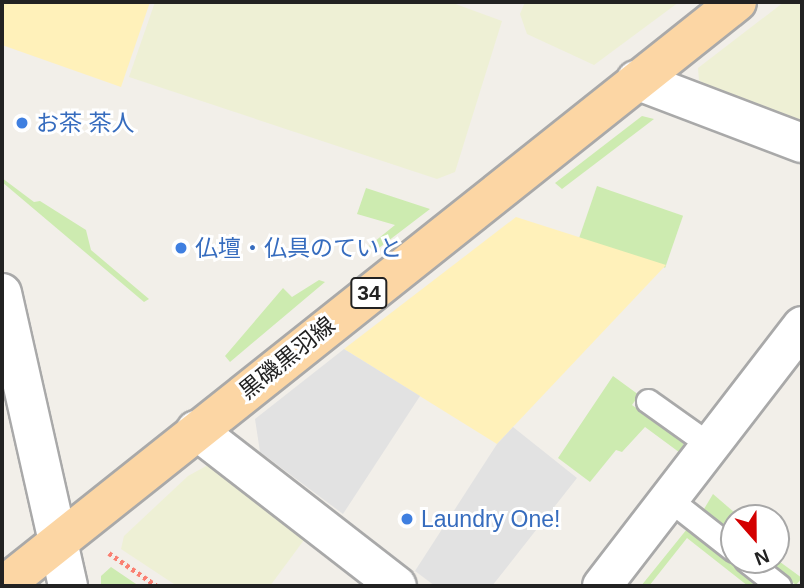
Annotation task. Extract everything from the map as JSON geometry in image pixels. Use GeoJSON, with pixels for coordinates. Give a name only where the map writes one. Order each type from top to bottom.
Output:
{"type":"FeatureCollection","features":[{"type":"Feature","properties":{"kind":"main road","name":"黒磯黒羽線"},"geometry":{"type":"LineString","coordinates":[[3,586],[737,2]]}},
{"type":"Feature","properties":{"kind":"street"},"geometry":{"type":"LineString","coordinates":[[636,80],[802,143]]}},
{"type":"Feature","properties":{"kind":"street"},"geometry":{"type":"LineString","coordinates":[[3,306],[66,535],[68,586]]}},
{"type":"Feature","properties":{"kind":"street"},"geometry":{"type":"LineString","coordinates":[[602,586],[802,326]]}},
{"type":"Feature","properties":{"kind":"street"},"geometry":{"type":"LineString","coordinates":[[196,430],[397,586]]}},
{"type":"Feature","properties":{"kind":"lane"},"geometry":{"type":"LineString","coordinates":[[648,401],[710,445]]}},
{"type":"Feature","properties":{"kind":"lane"},"geometry":{"type":"LineString","coordinates":[[669,499],[720,540]]}},
{"type":"Feature","properties":{"kind":"lane"},"geometry":{"type":"LineString","coordinates":[[764,574],[779,586]]}},
{"type":"Feature","properties":{"kind":"path"},"geometry":{"type":"LineString","coordinates":[[66,535],[157,586]]}},
{"type":"Feature","properties":{"kind":"green space"},"geometry":{"type":"Polygon","coordinates":[[[155,2],[450,2],[502,21],[455,172],[437,179],[129,77],[155,2]]]}},
{"type":"Feature","properties":{"kind":"green space"},"geometry":{"type":"Polygon","coordinates":[[[525,2],[679,2],[594,65],[527,34],[520,14],[525,2]]]}},
{"type":"Feature","properties":{"kind":"green space"},"geometry":{"type":"Polygon","coordinates":[[[784,2],[802,2],[802,121],[712,90],[699,80],[698,68],[784,2]]]}},
{"type":"Feature","properties":{"kind":"green space"},"geometry":{"type":"Polygon","coordinates":[[[642,116],[654,119],[562,189],[555,183],[642,116]]]}},
{"type":"Feature","properties":{"kind":"green space"},"geometry":{"type":"Polygon","coordinates":[[[2,178],[34,202],[40,201],[86,230],[91,250],[149,299],[144,302],[2,182],[2,178]]]}},
{"type":"Feature","properties":{"kind":"green space"},"geometry":{"type":"Polygon","coordinates":[[[597,186],[683,216],[665,268],[579,238],[597,186]]]}},
{"type":"Feature","properties":{"kind":"green space"},"geometry":{"type":"Polygon","coordinates":[[[366,188],[430,209],[375,251],[369,246],[395,225],[357,214],[366,188]]]}},
{"type":"Feature","properties":{"kind":"green space"},"geometry":{"type":"Polygon","coordinates":[[[319,280],[325,282],[230,362],[225,356],[283,288],[292,297],[319,280]]]}},
{"type":"Feature","properties":{"kind":"green space"},"geometry":{"type":"Polygon","coordinates":[[[613,376],[639,395],[632,405],[682,440],[687,458],[645,427],[622,452],[616,450],[590,482],[558,458],[613,376]]]}},
{"type":"Feature","properties":{"kind":"green space"},"geometry":{"type":"Polygon","coordinates":[[[208,465],[304,540],[270,586],[177,586],[121,549],[124,536],[188,476],[208,465]]]}},
{"type":"Feature","properties":{"kind":"green space"},"geometry":{"type":"Polygon","coordinates":[[[713,494],[725,504],[720,504],[720,522],[704,509],[713,494]]]}},
{"type":"Feature","properties":{"kind":"green space"},"geometry":{"type":"Polygon","coordinates":[[[687,529],[720,555],[720,564],[687,538],[649,586],[641,586],[687,529]]]}},
{"type":"Feature","properties":{"kind":"green space"},"geometry":{"type":"Polygon","coordinates":[[[111,567],[139,586],[101,586],[101,576],[111,567]]]}},
{"type":"Feature","properties":{"kind":"green space"},"geometry":{"type":"Polygon","coordinates":[[[790,569],[802,578],[796,585],[782,574],[790,574],[790,569]]]}},
{"type":"Feature","properties":{"kind":"green space"},"geometry":{"type":"Polygon","coordinates":[[[733,574],[745,574],[760,586],[748,586],[733,574]]]}},
{"type":"Feature","properties":{"kind":"sand"},"geometry":{"type":"Polygon","coordinates":[[[2,2],[150,2],[121,87],[2,45],[2,2]]]}},
{"type":"Feature","properties":{"kind":"sand"},"geometry":{"type":"Polygon","coordinates":[[[516,217],[666,265],[497,444],[344,349],[516,217]]]}},
{"type":"Feature","properties":{"kind":"shaded area"},"geometry":{"type":"Polygon","coordinates":[[[344,349],[420,396],[343,514],[260,452],[255,419],[344,349]]]}},
{"type":"Feature","properties":{"kind":"shaded area"},"geometry":{"type":"Polygon","coordinates":[[[513,427],[577,478],[492,586],[435,586],[415,571],[497,444],[513,427]]]}},
{"type":"Feature","properties":{"kind":"place","name":"お茶 茶人"},"geometry":{"type":"Point","coordinates":[22,123]}},
{"type":"Feature","properties":{"kind":"place","name":"仏壇・仏具のていと"},"geometry":{"type":"Point","coordinates":[181,248]}},
{"type":"Feature","properties":{"kind":"place","name":"Laundry One!"},"geometry":{"type":"Point","coordinates":[407,519]}}]}
